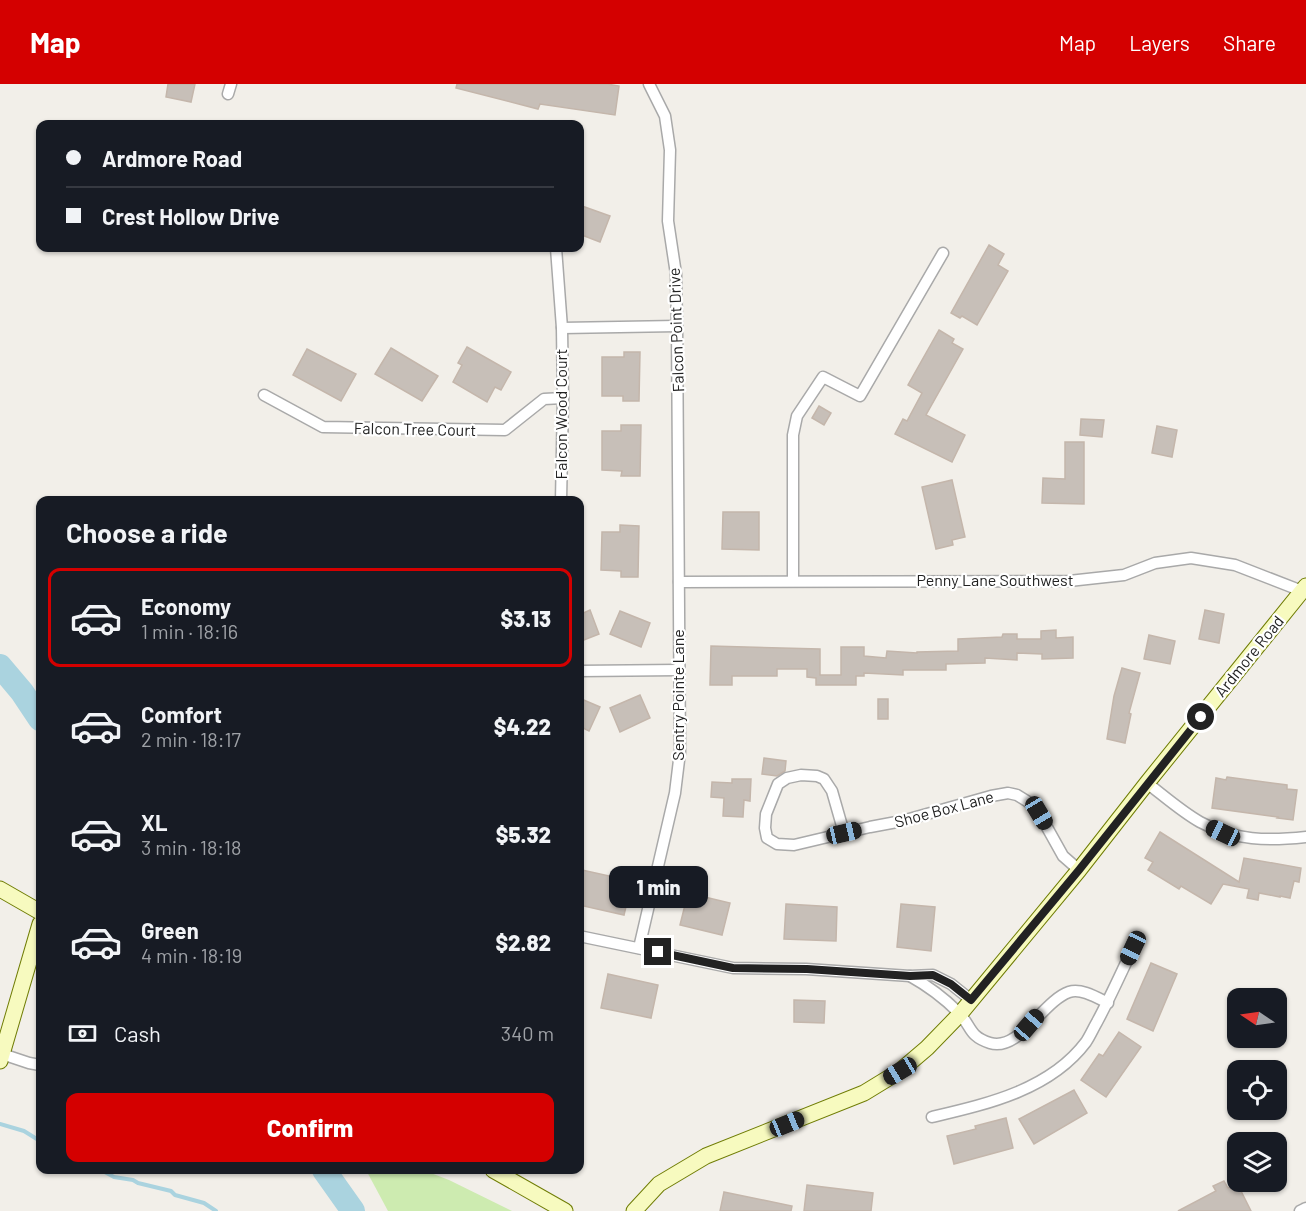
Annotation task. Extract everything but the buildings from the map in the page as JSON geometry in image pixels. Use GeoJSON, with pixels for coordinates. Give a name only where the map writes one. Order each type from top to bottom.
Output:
{"type":"FeatureCollection","features":[{"type":"Feature","properties":{"kind":"street","name":"Falcon Point Drive"},"geometry":{"type":"LineString","coordinates":[[649,84],[665,116],[670,150],[668,221],[676,273],[679,582]]}},
{"type":"Feature","properties":{"kind":"street","name":"Falcon Wood Court"},"geometry":{"type":"LineString","coordinates":[[556,252],[562,328],[561,496]]}},
{"type":"Feature","properties":{"kind":"street"},"geometry":{"type":"LineString","coordinates":[[793,580],[793,435],[797,416],[822,377],[860,396],[943,253]]}},
{"type":"Feature","properties":{"kind":"street"},"geometry":{"type":"LineString","coordinates":[[562,328],[677,326]]}},
{"type":"Feature","properties":{"kind":"street","name":"Falcon Tree Court"},"geometry":{"type":"LineString","coordinates":[[264,395],[323,427],[505,430],[544,399],[563,398]]}},
{"type":"Feature","properties":{"kind":"street","name":"Penny Lane Southwest"},"geometry":{"type":"LineString","coordinates":[[679,582],[1069,581],[1124,575],[1155,563],[1191,558],[1235,565],[1304,588]]}},
{"type":"Feature","properties":{"kind":"street","name":"Sentry Pointe Lane"},"geometry":{"type":"LineString","coordinates":[[639,948],[675,793],[680,752],[679,582]]}},
{"type":"Feature","properties":{"kind":"street","name":"Ardmore Road"},"geometry":{"type":"LineString","coordinates":[[634,1211],[659,1185],[706,1156],[864,1093],[900,1071],[927,1048],[960,1014],[1079,870],[1304,588]]}},
{"type":"Feature","properties":{"kind":"street"},"geometry":{"type":"LineString","coordinates":[[584,671],[678,670]]}},
{"type":"Feature","properties":{"kind":"street","name":"Shoe Box Lane"},"geometry":{"type":"LineString","coordinates":[[844,833],[832,791],[824,779],[817,776],[801,776],[787,778],[778,784],[766,814],[765,828],[767,838],[777,844],[794,845],[902,821],[1008,793],[1017,795],[1030,803],[1039,813],[1063,856],[1079,870]]}},
{"type":"Feature","properties":{"kind":"street"},"geometry":{"type":"LineString","coordinates":[[1147,783],[1199,822],[1223,833],[1255,839],[1306,837]]}},
{"type":"Feature","properties":{"kind":"street"},"geometry":{"type":"LineString","coordinates":[[0,889],[36,910]]}},
{"type":"Feature","properties":{"kind":"street"},"geometry":{"type":"LineString","coordinates":[[584,937],[733,968],[807,969],[910,976],[933,975],[951,984],[971,1000]]}},
{"type":"Feature","properties":{"kind":"street"},"geometry":{"type":"LineString","coordinates":[[36,938],[1,1057],[36,1064]]}},
{"type":"Feature","properties":{"kind":"street"},"geometry":{"type":"LineString","coordinates":[[932,1117],[975,1107],[1010,1095],[1037,1083],[1065,1064],[1086,1042],[1108,1003],[1133,948]]}},
{"type":"Feature","properties":{"kind":"street"},"geometry":{"type":"LineString","coordinates":[[910,976],[927,986],[960,1014],[974,1036],[993,1044],[1006,1043],[1022,1034],[1037,1016],[1055,1000],[1070,991],[1085,992],[1108,1003]]}},
{"type":"Feature","properties":{"kind":"street"},"geometry":{"type":"LineString","coordinates":[[500,1174],[565,1211]]}},
{"type":"Feature","properties":{"kind":"street"},"geometry":{"type":"LineString","coordinates":[[1300,1211],[1306,1208]]}},
{"type":"Feature","properties":{"kind":"green space"},"geometry":{"type":"Polygon","coordinates":[[[368,1174],[433,1174],[512,1211],[388,1211],[368,1174]]]}},
{"type":"Feature","properties":{"kind":"waterway"},"geometry":{"type":"LineString","coordinates":[[0,666],[36,713]]}},
{"type":"Feature","properties":{"kind":"waterway"},"geometry":{"type":"LineString","coordinates":[[0,1124],[24,1131],[36,1138]]}},
{"type":"Feature","properties":{"kind":"waterway"},"geometry":{"type":"LineString","coordinates":[[108,1174],[171,1191],[175,1195],[204,1203],[216,1211]]}},
{"type":"Feature","properties":{"kind":"waterway"},"geometry":{"type":"LineString","coordinates":[[327,1174],[353,1211]]}},
{"type":"Feature","properties":{"kind":"route"},"geometry":{"type":"LineString","coordinates":[[658,952],[733,968],[807,969],[910,976],[933,975],[951,984],[971,1000],[1079,870],[1201,717]]}}]}
